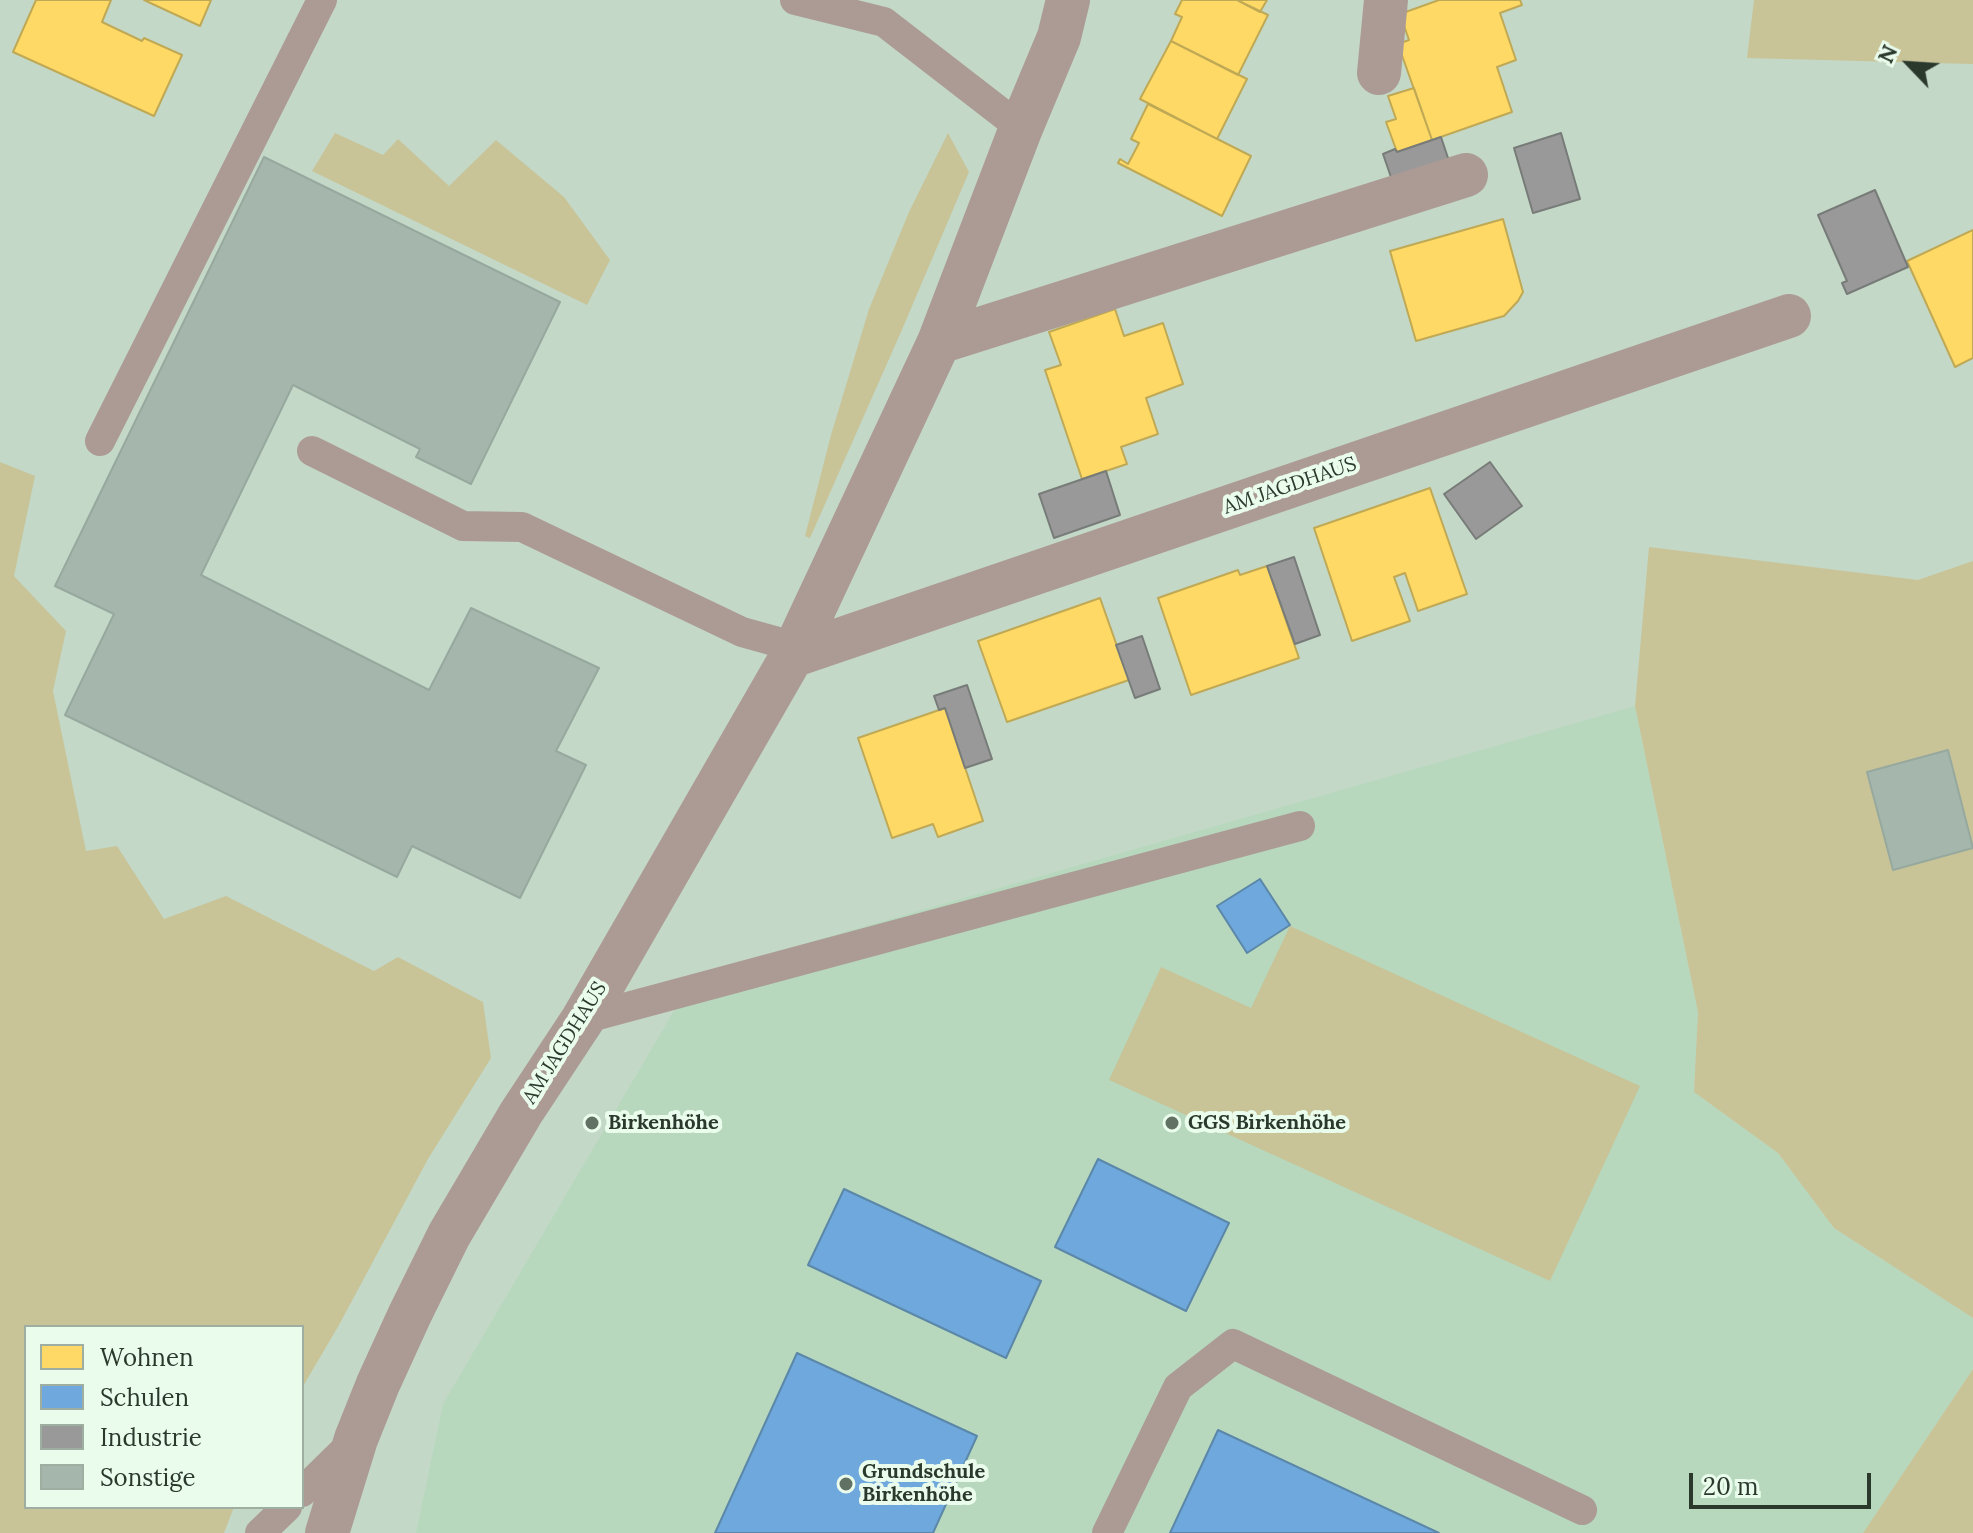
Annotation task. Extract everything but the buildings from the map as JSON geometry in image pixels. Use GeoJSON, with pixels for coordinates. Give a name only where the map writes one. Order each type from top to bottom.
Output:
{"type":"FeatureCollection","features":[{"type":"Feature","properties":{"kind":"street","name":"AM JAGDHAUS"},"geometry":{"type":"LineString","coordinates":[[327,1533],[356,1439],[403,1328],[449,1235],[521,1113],[583,1019],[794,652],[939,342],[1059,37],[1068,0]]}},
{"type":"Feature","properties":{"kind":"street"},"geometry":{"type":"LineString","coordinates":[[1379,73],[1386,0]]}},
{"type":"Feature","properties":{"kind":"street"},"geometry":{"type":"LineString","coordinates":[[939,342],[1466,175]]}},
{"type":"Feature","properties":{"kind":"street","name":"AM JAGDHAUS"},"geometry":{"type":"LineString","coordinates":[[794,652],[1789,316]]}},
{"type":"Feature","properties":{"kind":"lane"},"geometry":{"type":"LineString","coordinates":[[100,441],[322,0]]}},
{"type":"Feature","properties":{"kind":"lane"},"geometry":{"type":"LineString","coordinates":[[795,0],[884,22],[1021,128]]}},
{"type":"Feature","properties":{"kind":"lane"},"geometry":{"type":"LineString","coordinates":[[312,451],[463,526],[522,527],[742,632],[794,652]]}},
{"type":"Feature","properties":{"kind":"lane"},"geometry":{"type":"LineString","coordinates":[[583,1019],[1300,826]]}},
{"type":"Feature","properties":{"kind":"lane"},"geometry":{"type":"LineString","coordinates":[[1107,1533],[1178,1387],[1233,1344],[1582,1510]]}},
{"type":"Feature","properties":{"kind":"lane","name":"AM JAGDHAUS"},"geometry":{"type":"LineString","coordinates":[[304,1490],[356,1439]]}},
{"type":"Feature","properties":{"kind":"lane"},"geometry":{"type":"LineString","coordinates":[[260,1533],[285,1509]]}},
{"type":"Feature","properties":{"kind":"shaded area"},"geometry":{"type":"Polygon","coordinates":[[[1754,0],[1973,0],[1973,64],[1747,58],[1754,0]]]}},
{"type":"Feature","properties":{"kind":"shaded area"},"geometry":{"type":"Polygon","coordinates":[[[335,133],[383,155],[398,139],[449,186],[496,140],[564,197],[610,260],[587,305],[312,171],[335,133]]]}},
{"type":"Feature","properties":{"kind":"shaded area"},"geometry":{"type":"Polygon","coordinates":[[[948,133],[969,172],[810,538],[805,536],[831,435],[869,309],[909,212],[948,133]]]}},
{"type":"Feature","properties":{"kind":"shaded area"},"geometry":{"type":"Polygon","coordinates":[[[0,462],[35,476],[14,576],[66,631],[53,691],[86,851],[117,846],[164,919],[226,896],[374,971],[398,957],[483,1002],[491,1058],[428,1159],[304,1385],[304,1325],[24,1325],[24,1509],[233,1509],[224,1533],[0,1533],[0,462]]]}},
{"type":"Feature","properties":{"kind":"shaded area"},"geometry":{"type":"Polygon","coordinates":[[[1649,547],[1918,580],[1973,561],[1973,1318],[1834,1228],[1778,1153],[1694,1092],[1698,1012],[1635,706],[1649,547]]]}},
{"type":"Feature","properties":{"kind":"shaded area","name":"GGS Birkenhöhe"},"geometry":{"type":"Polygon","coordinates":[[[1635,706],[1698,1012],[1694,1092],[1778,1153],[1834,1228],[1973,1318],[1973,1369],[1863,1533],[416,1533],[443,1404],[695,975],[1635,706]]]}},
{"type":"Feature","properties":{"kind":"shaded area"},"geometry":{"type":"Polygon","coordinates":[[[1290,926],[1640,1086],[1550,1281],[1109,1080],[1161,967],[1251,1008],[1290,926]]]}},
{"type":"Feature","properties":{"kind":"shaded area"},"geometry":{"type":"Polygon","coordinates":[[[1973,1369],[1973,1533],[1863,1533],[1973,1369]]]}},
{"type":"Feature","properties":{"kind":"place","name":"Birkenhöhe"},"geometry":{"type":"Point","coordinates":[592,1123]}},
{"type":"Feature","properties":{"kind":"place","name":"GGS Birkenhöhe"},"geometry":{"type":"Point","coordinates":[1172,1123]}},
{"type":"Feature","properties":{"kind":"place","name":"Grundschule Birkenhöhe"},"geometry":{"type":"Point","coordinates":[846,1484]}}]}
